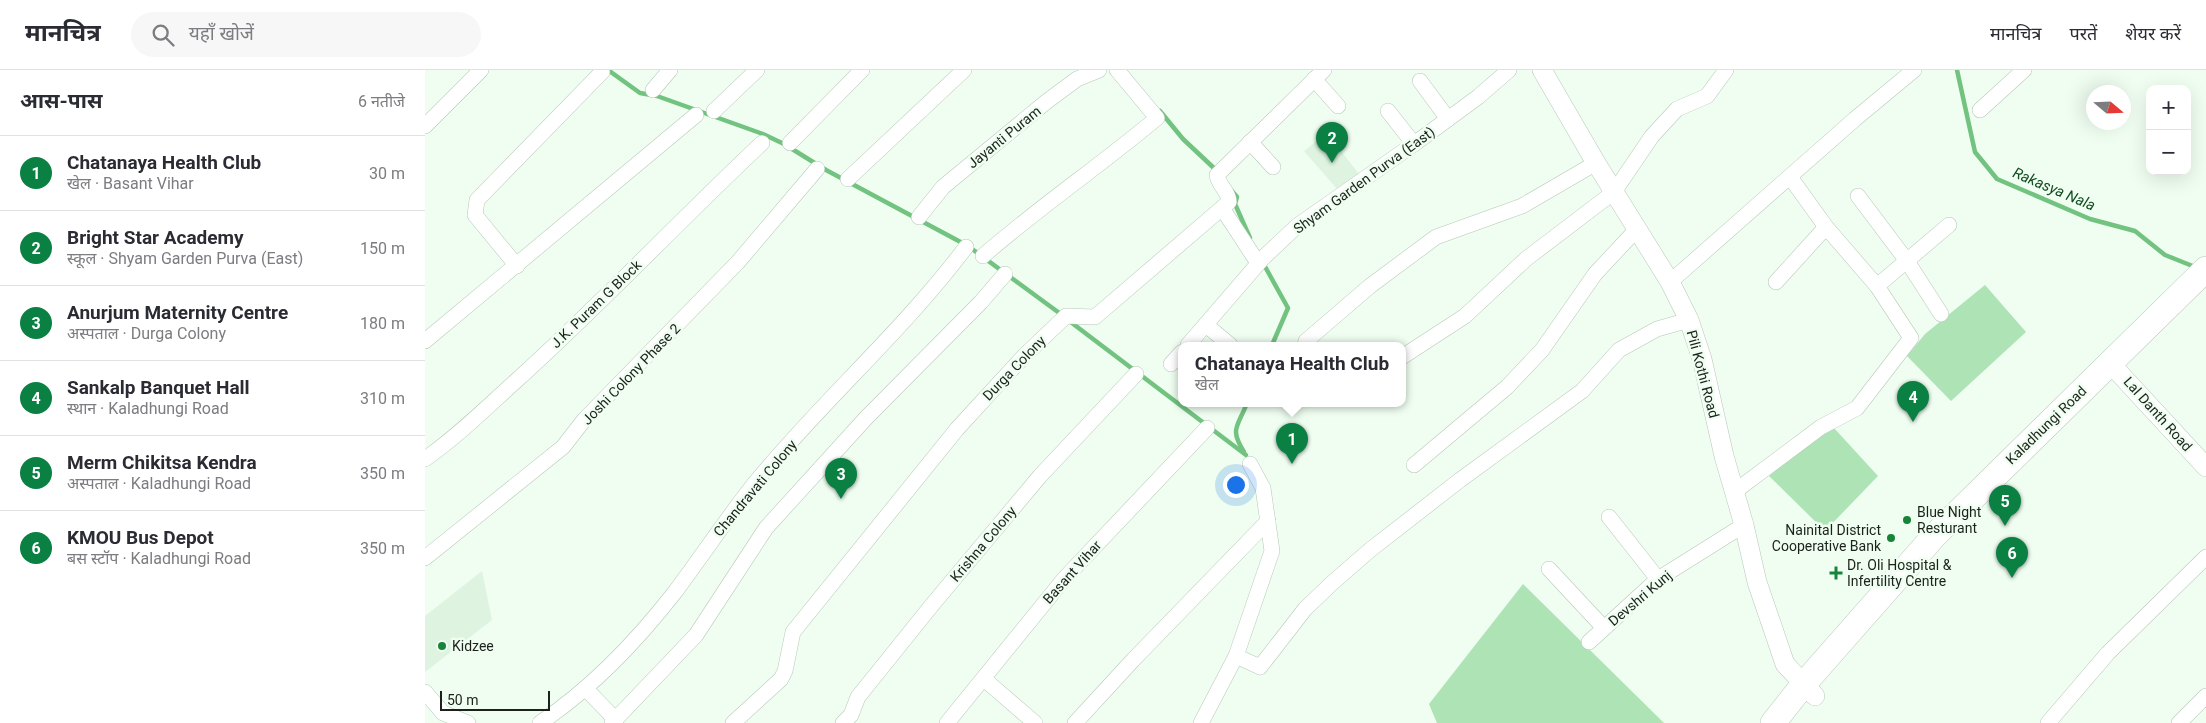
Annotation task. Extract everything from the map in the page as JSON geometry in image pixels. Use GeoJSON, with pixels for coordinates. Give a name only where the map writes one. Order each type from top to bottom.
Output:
{"type":"FeatureCollection","features":[{"type":"Feature","properties":{"kind":"main road","name":"Kaladhungi Road"},"geometry":{"type":"LineString","coordinates":[[1773,723],[1809,691],[1935,535],[2201,284]]}},
{"type":"Feature","properties":{"kind":"main road","name":"Kaladhungi Road"},"geometry":{"type":"LineString","coordinates":[[1794,723],[1809,691]]}},
{"type":"Feature","properties":{"kind":"street"},"geometry":{"type":"LineString","coordinates":[[425,126],[481,70]]}},
{"type":"Feature","properties":{"kind":"street"},"geometry":{"type":"LineString","coordinates":[[517,266],[475,216],[477,200],[603,72],[601,70]]}},
{"type":"Feature","properties":{"kind":"street"},"geometry":{"type":"LineString","coordinates":[[653,90],[670,70]]}},
{"type":"Feature","properties":{"kind":"street"},"geometry":{"type":"LineString","coordinates":[[715,111],[757,70]]}},
{"type":"Feature","properties":{"kind":"street"},"geometry":{"type":"LineString","coordinates":[[790,143],[862,70]]}},
{"type":"Feature","properties":{"kind":"street"},"geometry":{"type":"LineString","coordinates":[[848,179],[964,70]]}},
{"type":"Feature","properties":{"kind":"street","name":"Jayanti Puram"},"geometry":{"type":"LineString","coordinates":[[919,217],[943,187],[1047,102],[1077,79],[1099,70]]}},
{"type":"Feature","properties":{"kind":"street"},"geometry":{"type":"LineString","coordinates":[[983,256],[1015,228],[1114,154],[1157,118],[1117,70]]}},
{"type":"Feature","properties":{"kind":"street","name":"Shyam Garden Purva (East)"},"geometry":{"type":"LineString","coordinates":[[1191,342],[1258,263],[1297,226],[1478,98],[1509,70]]}},
{"type":"Feature","properties":{"kind":"street","name":"Pili Kothi Road"},"geometry":{"type":"LineString","coordinates":[[1542,70],[1596,163],[1670,282],[1689,320],[1702,359],[1724,456],[1744,525],[1757,582],[1785,664],[1809,691]]}},
{"type":"Feature","properties":{"kind":"street"},"geometry":{"type":"LineString","coordinates":[[1406,354],[1465,316],[1526,259],[1614,192],[1652,136],[1677,109],[1707,96],[1727,70]]}},
{"type":"Feature","properties":{"kind":"street"},"geometry":{"type":"LineString","coordinates":[[1670,282],[1855,119],[1914,70]]}},
{"type":"Feature","properties":{"kind":"street"},"geometry":{"type":"LineString","coordinates":[[1980,110],[2024,70]]}},
{"type":"Feature","properties":{"kind":"street"},"geometry":{"type":"LineString","coordinates":[[1258,263],[1223,208],[1229,202],[1229,197],[1218,181],[1217,174],[1319,75],[1338,106]]}},
{"type":"Feature","properties":{"kind":"street"},"geometry":{"type":"LineString","coordinates":[[1420,81],[1448,119]]}},
{"type":"Feature","properties":{"kind":"street"},"geometry":{"type":"LineString","coordinates":[[1388,111],[1414,144]]}},
{"type":"Feature","properties":{"kind":"street"},"geometry":{"type":"LineString","coordinates":[[425,341],[696,115]]}},
{"type":"Feature","properties":{"kind":"street"},"geometry":{"type":"LineString","coordinates":[[1250,142],[1273,167]]}},
{"type":"Feature","properties":{"kind":"street","name":"J.K. Puram G Block"},"geometry":{"type":"LineString","coordinates":[[425,459],[444,446],[540,359],[692,209],[762,143]]}},
{"type":"Feature","properties":{"kind":"street"},"geometry":{"type":"LineString","coordinates":[[1306,342],[1371,286],[1436,237],[1522,206],[1596,163]]}},
{"type":"Feature","properties":{"kind":"street","name":"Joshi Colony Phase 2"},"geometry":{"type":"LineString","coordinates":[[425,558],[563,447],[584,420],[738,262],[817,169]]}},
{"type":"Feature","properties":{"kind":"street"},"geometry":{"type":"LineString","coordinates":[[1734,492],[1821,427],[1857,408],[1911,338],[1877,286],[1826,227],[1790,178]]}},
{"type":"Feature","properties":{"kind":"street"},"geometry":{"type":"LineString","coordinates":[[1858,196],[1907,261],[1941,314]]}},
{"type":"Feature","properties":{"kind":"street","name":"Durga Colony"},"geometry":{"type":"LineString","coordinates":[[733,723],[781,679],[785,671],[793,632],[957,429],[1024,356],[1065,316],[1095,317],[1223,208]]}},
{"type":"Feature","properties":{"kind":"street"},"geometry":{"type":"LineString","coordinates":[[1877,286],[1949,225]]}},
{"type":"Feature","properties":{"kind":"street"},"geometry":{"type":"LineString","coordinates":[[1776,282],[1826,227]]}},
{"type":"Feature","properties":{"kind":"street"},"geometry":{"type":"LineString","coordinates":[[1414,465],[1507,387],[1542,350],[1595,274],[1637,229]]}},
{"type":"Feature","properties":{"kind":"street","name":"Chandravati Colony"},"geometry":{"type":"LineString","coordinates":[[540,723],[586,689],[642,632],[675,592],[756,482],[937,285],[966,247]]}},
{"type":"Feature","properties":{"kind":"street"},"geometry":{"type":"LineString","coordinates":[[586,689],[614,721],[696,635],[766,528],[866,418],[981,302],[1005,274]]}},
{"type":"Feature","properties":{"kind":"street"},"geometry":{"type":"LineString","coordinates":[[1235,656],[1260,667],[1305,609],[1384,538],[1582,391],[1619,350],[1657,329],[1689,320]]}},
{"type":"Feature","properties":{"kind":"street"},"geometry":{"type":"LineString","coordinates":[[1206,325],[1226,342]]}},
{"type":"Feature","properties":{"kind":"street"},"geometry":{"type":"LineString","coordinates":[[1171,364],[1178,356]]}},
{"type":"Feature","properties":{"kind":"street","name":"Lal Danth Road"},"geometry":{"type":"LineString","coordinates":[[2115,367],[2206,467]]}},
{"type":"Feature","properties":{"kind":"street","name":"Krishna Colony"},"geometry":{"type":"LineString","coordinates":[[843,723],[851,715],[858,697],[1040,476],[1136,374]]}},
{"type":"Feature","properties":{"kind":"street","name":"Basant Vihar"},"geometry":{"type":"LineString","coordinates":[[947,723],[1064,579],[1207,428]]}},
{"type":"Feature","properties":{"kind":"street"},"geometry":{"type":"LineString","coordinates":[[1201,723],[1235,656],[1273,551],[1263,488],[1250,464]]}},
{"type":"Feature","properties":{"kind":"street"},"geometry":{"type":"LineString","coordinates":[[1609,517],[1658,579]]}},
{"type":"Feature","properties":{"kind":"street"},"geometry":{"type":"LineString","coordinates":[[1075,723],[1133,660],[1268,521]]}},
{"type":"Feature","properties":{"kind":"street","name":"Devshri Kunj"},"geometry":{"type":"LineString","coordinates":[[1589,642],[1658,579],[1744,525]]}},
{"type":"Feature","properties":{"kind":"street"},"geometry":{"type":"LineString","coordinates":[[2048,723],[2108,653],[2206,557]]}},
{"type":"Feature","properties":{"kind":"street"},"geometry":{"type":"LineString","coordinates":[[1549,569],[1604,628]]}},
{"type":"Feature","properties":{"kind":"street"},"geometry":{"type":"LineString","coordinates":[[984,679],[1035,723]]}},
{"type":"Feature","properties":{"kind":"street"},"geometry":{"type":"LineString","coordinates":[[425,692],[443,713],[467,723]]}},
{"type":"Feature","properties":{"kind":"street"},"geometry":{"type":"LineString","coordinates":[[2179,723],[2206,696]]}},
{"type":"Feature","properties":{"kind":"shaded area"},"geometry":{"type":"Polygon","coordinates":[[[1327,133],[1359,174],[1338,190],[1304,151],[1327,133]]]}},
{"type":"Feature","properties":{"kind":"shaded area","name":"Kidzee"},"geometry":{"type":"Polygon","coordinates":[[[482,571],[492,620],[425,672],[425,616],[482,571]]]}},
{"type":"Feature","properties":{"kind":"green space"},"geometry":{"type":"Polygon","coordinates":[[[1985,285],[2026,332],[1951,401],[1907,356],[1925,334],[1985,285]]]}},
{"type":"Feature","properties":{"kind":"green space"},"geometry":{"type":"Polygon","coordinates":[[[1834,428],[1878,476],[1825,531],[1769,476],[1803,447],[1834,428]]]}},
{"type":"Feature","properties":{"kind":"green space"},"geometry":{"type":"Polygon","coordinates":[[[1523,584],[1664,723],[1437,723],[1429,704],[1523,584]]]}},
{"type":"Feature","properties":{"kind":"waterway"},"geometry":{"type":"LineString","coordinates":[[608,70],[640,93],[657,96],[763,134],[784,144],[826,170],[968,246],[1062,315]]}},
{"type":"Feature","properties":{"kind":"waterway","name":"Rakasya Nala"},"geometry":{"type":"LineString","coordinates":[[1957,70],[1975,152],[1997,179],[2090,219],[2135,231],[2165,255],[2195,267]]}},
{"type":"Feature","properties":{"kind":"waterway"},"geometry":{"type":"LineString","coordinates":[[1160,111],[1183,139],[1216,170]]}},
{"type":"Feature","properties":{"kind":"waterway"},"geometry":{"type":"LineString","coordinates":[[1232,191],[1237,197],[1235,204],[1250,238]]}},
{"type":"Feature","properties":{"kind":"waterway"},"geometry":{"type":"LineString","coordinates":[[1263,263],[1288,308],[1273,342]]}},
{"type":"Feature","properties":{"kind":"waterway"},"geometry":{"type":"LineString","coordinates":[[1068,320],[1178,403]]}},
{"type":"Feature","properties":{"kind":"waterway"},"geometry":{"type":"LineString","coordinates":[[1183,407],[1246,455]]}},
{"type":"Feature","properties":{"kind":"waterway"},"geometry":{"type":"LineString","coordinates":[[1244,452],[1239,444],[1236,432],[1245,407]]}},
{"type":"Feature","properties":{"kind":"place","name":"Bright Star Academy"},"geometry":{"type":"Point","coordinates":[1332,163]}},
{"type":"Feature","properties":{"kind":"place","name":"Sankalp Banquet Hall"},"geometry":{"type":"Point","coordinates":[1913,422]}},
{"type":"Feature","properties":{"kind":"place","name":"Chatanaya Health Club"},"geometry":{"type":"Point","coordinates":[1292,464]}},
{"type":"Feature","properties":{"kind":"place","name":"Anurjum Maternity Centre"},"geometry":{"type":"Point","coordinates":[841,499]}},
{"type":"Feature","properties":{"kind":"place","name":"Blue Night Resturant"},"geometry":{"type":"Point","coordinates":[1907,520]}},
{"type":"Feature","properties":{"kind":"place","name":"Merm Chikitsa Kendra"},"geometry":{"type":"Point","coordinates":[2005,526]}},
{"type":"Feature","properties":{"kind":"place","name":"Nainital District Cooperative Bank"},"geometry":{"type":"Point","coordinates":[1891,538]}},
{"type":"Feature","properties":{"kind":"place","name":"Dr. Oli Hospital & Infertility Centre"},"geometry":{"type":"Point","coordinates":[1836,573]}},
{"type":"Feature","properties":{"kind":"place","name":"KMOU Bus Depot"},"geometry":{"type":"Point","coordinates":[2012,578]}},
{"type":"Feature","properties":{"kind":"place","name":"Kidzee"},"geometry":{"type":"Point","coordinates":[442,646]}}]}
